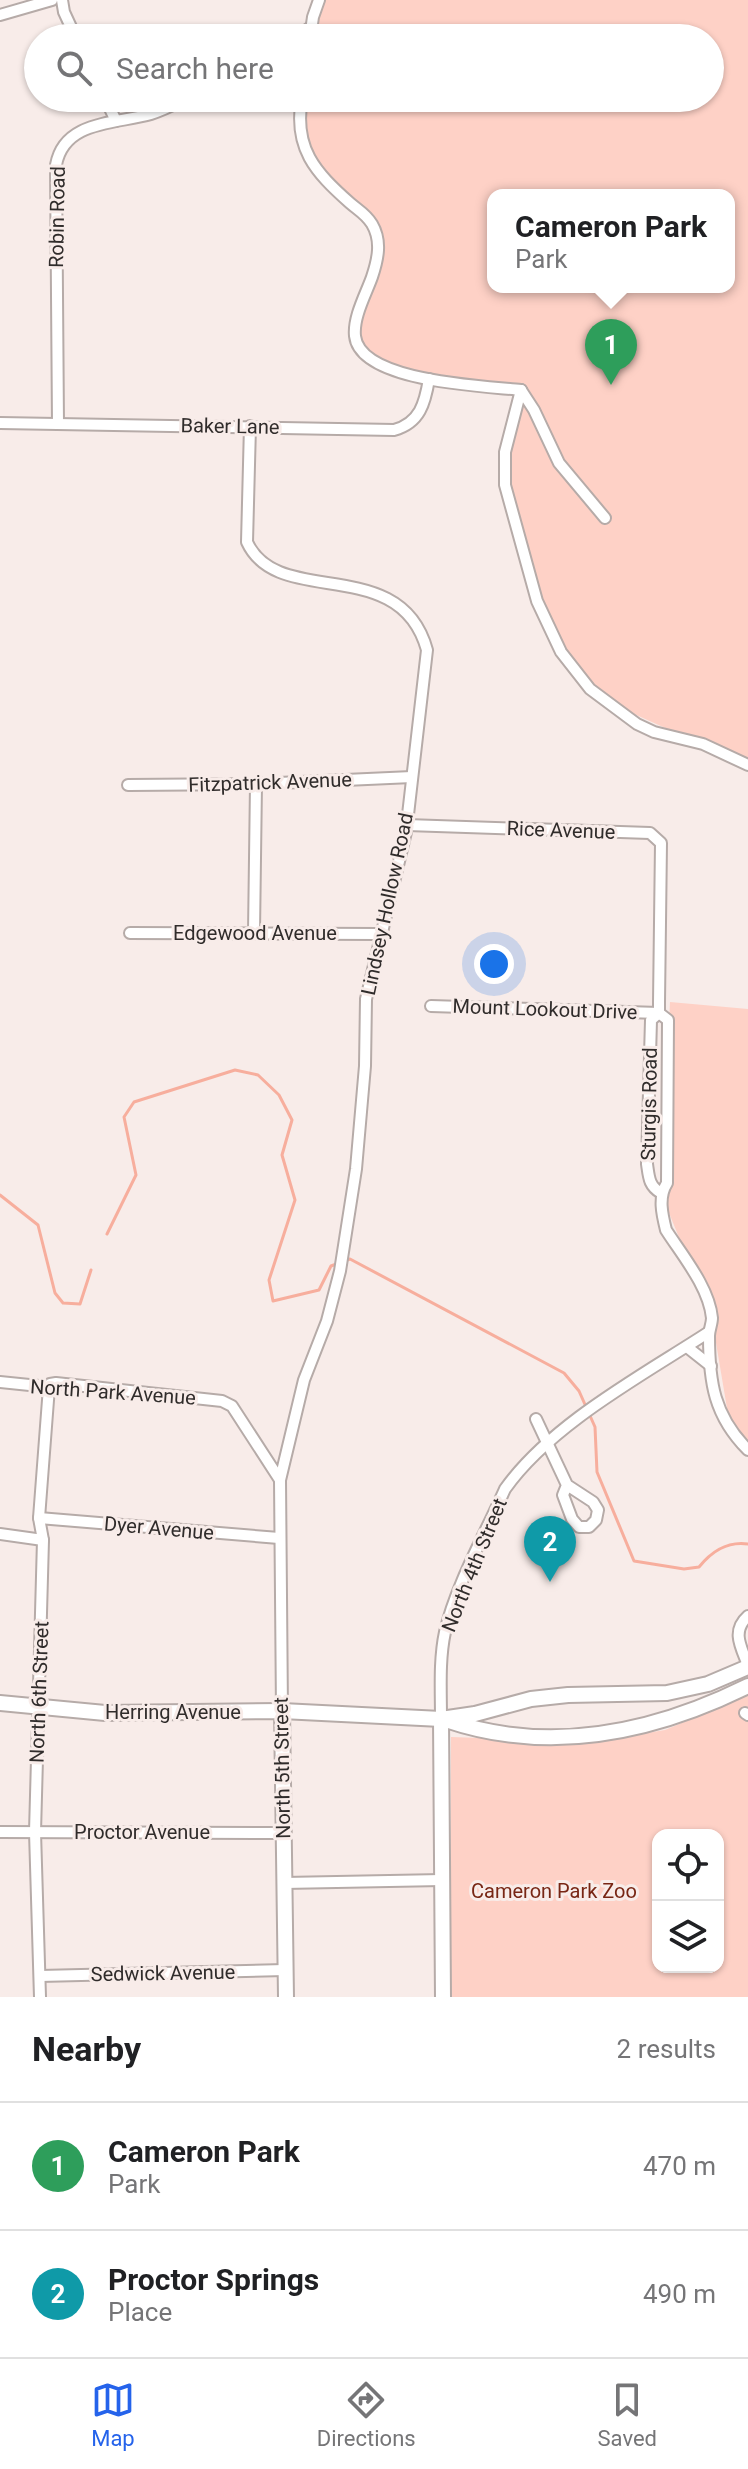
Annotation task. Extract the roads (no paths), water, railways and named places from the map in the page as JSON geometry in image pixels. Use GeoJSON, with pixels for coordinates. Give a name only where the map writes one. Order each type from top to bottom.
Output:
{"type":"FeatureCollection","features":[{"type":"Feature","properties":{"kind":"main road","name":"Herring Avenue"},"geometry":{"type":"LineString","coordinates":[[0,1703],[105,1713],[282,1711],[441,1719],[475,1714],[531,1699],[667,1693],[708,1684],[748,1666]]}},
{"type":"Feature","properties":{"kind":"main road","name":"Herring Avenue"},"geometry":{"type":"LineString","coordinates":[[441,1719],[474,1730],[521,1736],[607,1733],[661,1723],[748,1686]]}},
{"type":"Feature","properties":{"kind":"main road","name":"North 5th Street"},"geometry":{"type":"LineString","coordinates":[[282,1711],[286,1997]]}},
{"type":"Feature","properties":{"kind":"main road","name":"North 4th Street"},"geometry":{"type":"LineString","coordinates":[[441,1719],[443,1997]]}},
{"type":"Feature","properties":{"kind":"street"},"geometry":{"type":"LineString","coordinates":[[0,15],[52,0]]}},
{"type":"Feature","properties":{"kind":"street"},"geometry":{"type":"LineString","coordinates":[[62,0],[70,24]]}},
{"type":"Feature","properties":{"kind":"street"},"geometry":{"type":"LineString","coordinates":[[312,24],[319,0]]}},
{"type":"Feature","properties":{"kind":"street"},"geometry":{"type":"LineString","coordinates":[[112,112],[116,121]]}},
{"type":"Feature","properties":{"kind":"street","name":"Robin Road"},"geometry":{"type":"LineString","coordinates":[[58,424],[57,157],[66,141],[80,131],[156,112]]}},
{"type":"Feature","properties":{"kind":"street"},"geometry":{"type":"LineString","coordinates":[[301,112],[300,132],[313,166],[323,180],[370,219],[377,236],[377,261],[356,325],[358,345],[370,360],[429,379],[521,390]]}},
{"type":"Feature","properties":{"kind":"street","name":"Baker Lane"},"geometry":{"type":"LineString","coordinates":[[0,423],[400,429],[421,411],[429,379]]}},
{"type":"Feature","properties":{"kind":"street"},"geometry":{"type":"LineString","coordinates":[[521,390],[559,463],[605,518]]}},
{"type":"Feature","properties":{"kind":"street"},"geometry":{"type":"LineString","coordinates":[[521,390],[505,452],[505,485],[537,601],[561,652],[590,689],[637,724],[654,732],[703,744],[748,765]]}},
{"type":"Feature","properties":{"kind":"street","name":"Lindsey Hollow Road"},"geometry":{"type":"LineString","coordinates":[[250,426],[247,542],[257,559],[281,573],[387,598],[412,617],[427,650],[407,825],[366,999],[365,1066],[356,1169],[340,1271],[327,1321],[304,1380],[280,1480],[279,1538]]}},
{"type":"Feature","properties":{"kind":"street","name":"Fitzpatrick Avenue"},"geometry":{"type":"LineString","coordinates":[[128,785],[256,784],[412,777]]}},
{"type":"Feature","properties":{"kind":"street"},"geometry":{"type":"LineString","coordinates":[[254,932],[256,784]]}},
{"type":"Feature","properties":{"kind":"street","name":"Rice Avenue"},"geometry":{"type":"LineString","coordinates":[[407,825],[650,833],[661,843],[660,893]]}},
{"type":"Feature","properties":{"kind":"street","name":"Sturgis Road"},"geometry":{"type":"LineString","coordinates":[[660,893],[659,1013],[651,1020],[647,1164],[649,1182],[661,1193]]}},
{"type":"Feature","properties":{"kind":"street","name":"Edgewood Avenue"},"geometry":{"type":"LineString","coordinates":[[130,933],[379,934]]}},
{"type":"Feature","properties":{"kind":"street","name":"Mount Lookout Drive"},"geometry":{"type":"LineString","coordinates":[[431,1006],[659,1013]]}},
{"type":"Feature","properties":{"kind":"street","name":"Sturgis Road"},"geometry":{"type":"LineString","coordinates":[[659,1013],[668,1020],[667,1183],[661,1193],[666,1230],[704,1293],[712,1319],[709,1332],[711,1366],[718,1409],[731,1432],[748,1450]]}},
{"type":"Feature","properties":{"kind":"street","name":"North 4th Street"},"geometry":{"type":"LineString","coordinates":[[441,1719],[441,1662],[445,1631],[505,1489],[514,1476],[547,1444],[597,1404],[709,1332]]}},
{"type":"Feature","properties":{"kind":"street"},"geometry":{"type":"LineString","coordinates":[[687,1347],[711,1366]]}},
{"type":"Feature","properties":{"kind":"street","name":"North Park Avenue"},"geometry":{"type":"LineString","coordinates":[[0,1382],[49,1387],[56,1383],[227,1402],[280,1480]]}},
{"type":"Feature","properties":{"kind":"street","name":"North 6th Street"},"geometry":{"type":"LineString","coordinates":[[40,1997],[35,1832],[43,1540],[39,1518],[49,1387]]}},
{"type":"Feature","properties":{"kind":"street"},"geometry":{"type":"LineString","coordinates":[[536,1419],[567,1485]]}},
{"type":"Feature","properties":{"kind":"street","name":"Dyer Avenue"},"geometry":{"type":"LineString","coordinates":[[39,1518],[279,1538]]}},
{"type":"Feature","properties":{"kind":"street"},"geometry":{"type":"LineString","coordinates":[[0,1534],[43,1540]]}},
{"type":"Feature","properties":{"kind":"street","name":"North 5th Street"},"geometry":{"type":"LineString","coordinates":[[279,1538],[282,1711]]}},
{"type":"Feature","properties":{"kind":"street"},"geometry":{"type":"LineString","coordinates":[[748,1616],[738,1628],[738,1640],[748,1666]]}},
{"type":"Feature","properties":{"kind":"street","name":"Proctor Avenue"},"geometry":{"type":"LineString","coordinates":[[0,1832],[283,1833]]}},
{"type":"Feature","properties":{"kind":"street"},"geometry":{"type":"LineString","coordinates":[[284,1883],[442,1880]]}},
{"type":"Feature","properties":{"kind":"street","name":"Sedwick Avenue"},"geometry":{"type":"LineString","coordinates":[[40,1976],[285,1970]]}},
{"type":"Feature","properties":{"kind":"waterway"},"geometry":{"type":"LineString","coordinates":[[107,1234],[136,1175],[124,1117],[134,1102],[235,1070],[258,1075],[279,1095],[292,1120],[282,1155],[295,1200],[269,1280],[273,1301],[319,1290],[331,1266],[350,1259],[564,1373],[579,1391],[595,1427],[597,1472],[634,1561],[684,1569],[699,1567],[720,1548],[748,1544]]}},
{"type":"Feature","properties":{"kind":"waterway"},"geometry":{"type":"LineString","coordinates":[[0,1195],[38,1225],[55,1293],[63,1303],[80,1304],[91,1270]]}},
{"type":"Feature","properties":{"kind":"place","name":"Cameron Park"},"geometry":{"type":"Point","coordinates":[611,385]}},
{"type":"Feature","properties":{"kind":"place","name":"Proctor Springs"},"geometry":{"type":"Point","coordinates":[550,1582]}},
{"type":"Feature","properties":{"kind":"park label","name":"Cameron Park Zoo"},"geometry":{"type":"Point","coordinates":[554,1891]}}]}
